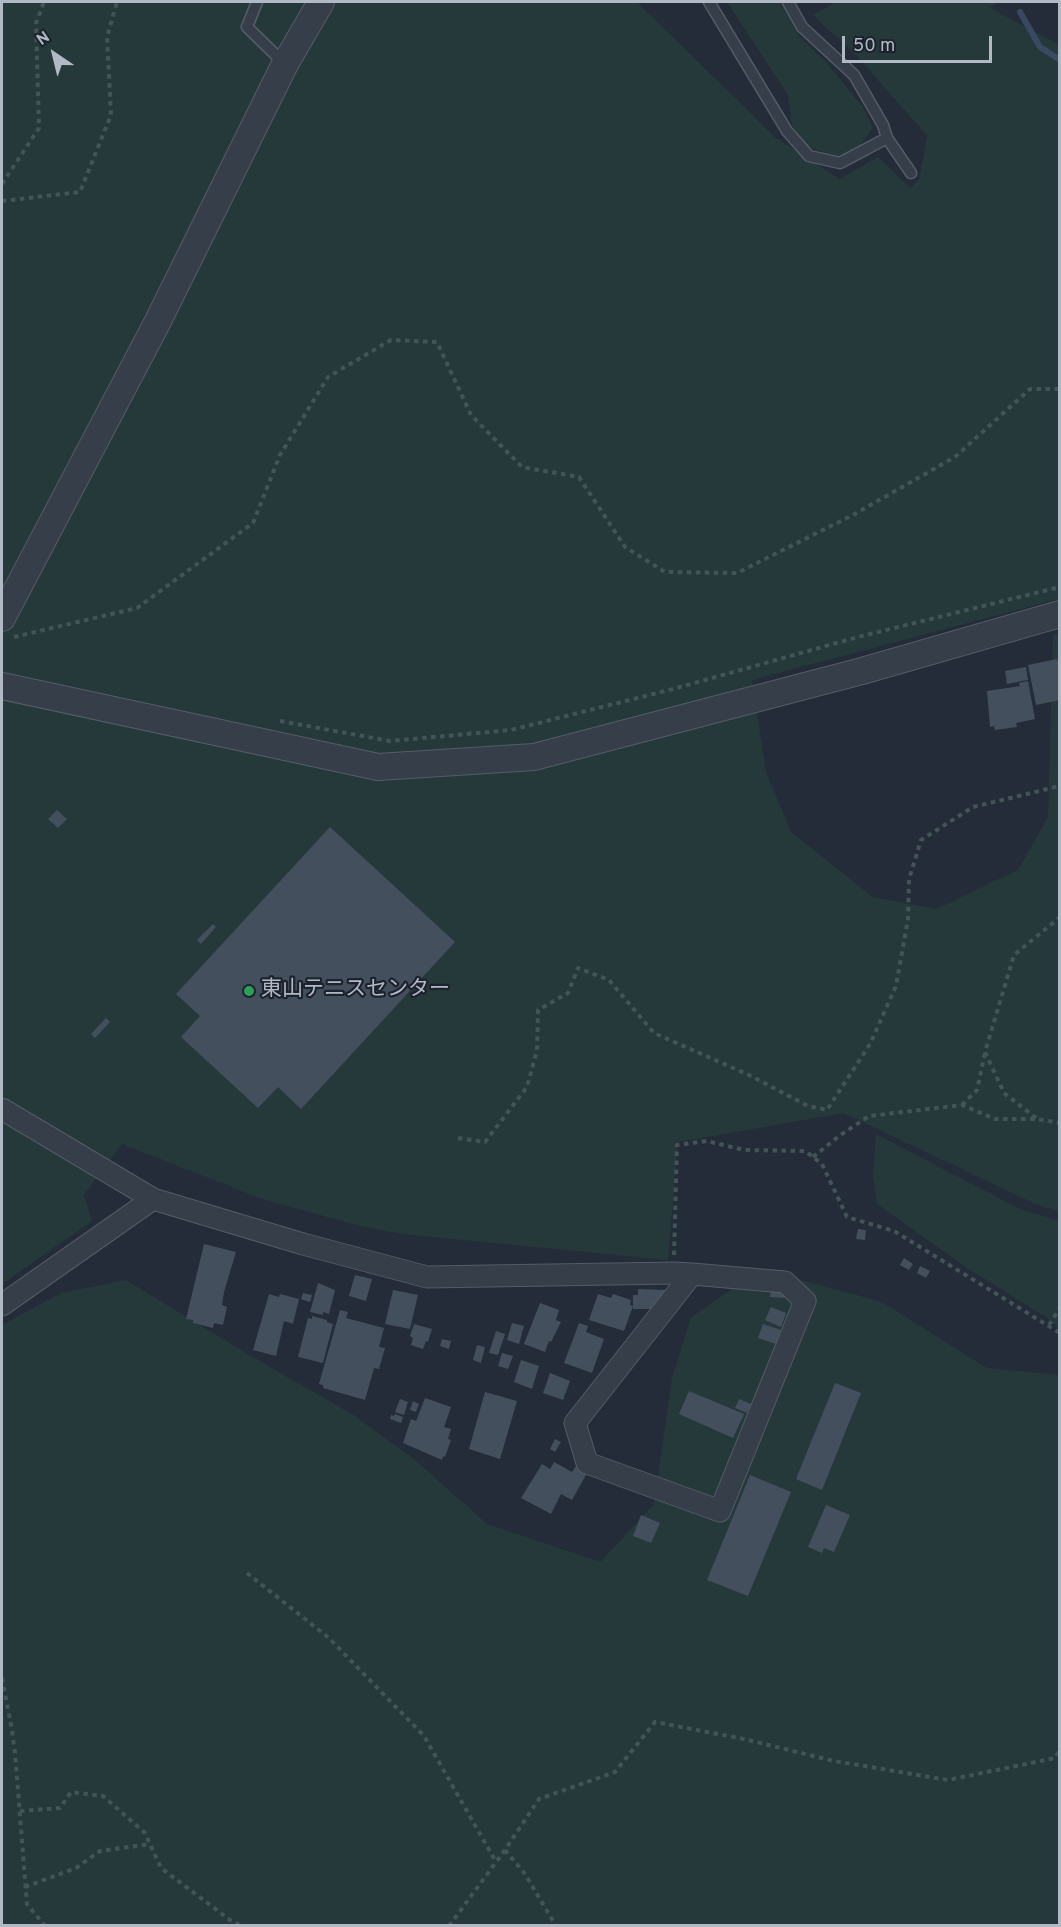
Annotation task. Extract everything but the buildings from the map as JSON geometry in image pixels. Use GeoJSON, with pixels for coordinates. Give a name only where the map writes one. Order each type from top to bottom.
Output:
{"type":"FeatureCollection","features":[{"type":"Feature","properties":{"kind":"street"},"geometry":{"type":"LineString","coordinates":[[7,628],[285,64],[321,2]]}},
{"type":"Feature","properties":{"kind":"street"},"geometry":{"type":"LineString","coordinates":[[2,686],[378,767],[411,765],[534,756],[862,671],[1059,614]]}},
{"type":"Feature","properties":{"kind":"street"},"geometry":{"type":"LineString","coordinates":[[2,1109],[153,1199],[303,1244],[427,1277],[683,1273],[785,1281],[805,1301],[720,1511],[587,1462],[575,1423],[683,1273]]}},
{"type":"Feature","properties":{"kind":"street"},"geometry":{"type":"LineString","coordinates":[[2,1305],[153,1199]]}},
{"type":"Feature","properties":{"kind":"lane"},"geometry":{"type":"LineString","coordinates":[[257,2],[247,27],[285,64]]}},
{"type":"Feature","properties":{"kind":"lane"},"geometry":{"type":"LineString","coordinates":[[709,2],[787,131],[809,156],[840,164],[887,138]]}},
{"type":"Feature","properties":{"kind":"lane"},"geometry":{"type":"LineString","coordinates":[[788,2],[802,27],[854,75],[883,125],[887,138],[911,173]]}},
{"type":"Feature","properties":{"kind":"path"},"geometry":{"type":"LineString","coordinates":[[2,184],[39,128],[36,23],[44,2]]}},
{"type":"Feature","properties":{"kind":"path"},"geometry":{"type":"LineString","coordinates":[[2,201],[80,192],[111,115],[107,37],[117,2]]}},
{"type":"Feature","properties":{"kind":"path"},"geometry":{"type":"LineString","coordinates":[[7,628],[137,608],[253,523],[280,455],[328,377],[392,340],[437,342],[471,415],[522,467],[579,477],[625,547],[665,572],[737,573],[853,515],[955,457],[1030,389],[1059,389]]}},
{"type":"Feature","properties":{"kind":"path"},"geometry":{"type":"LineString","coordinates":[[275,720],[390,741],[511,730],[673,689],[858,637],[1059,587]]}},
{"type":"Feature","properties":{"kind":"path"},"geometry":{"type":"LineString","coordinates":[[458,1138],[485,1142],[527,1087],[537,1050],[537,1010],[568,993],[578,968],[609,980],[654,1033],[749,1075],[808,1106],[827,1110],[870,1044],[896,986],[908,919],[909,879],[921,840],[973,807],[1059,786]]}},
{"type":"Feature","properties":{"kind":"path"},"geometry":{"type":"LineString","coordinates":[[962,1105],[977,1090],[985,1053],[1014,955],[1059,917]]}},
{"type":"Feature","properties":{"kind":"path"},"geometry":{"type":"LineString","coordinates":[[985,1053],[1004,1093],[1037,1119]]}},
{"type":"Feature","properties":{"kind":"path"},"geometry":{"type":"LineString","coordinates":[[813,1157],[869,1116],[962,1105],[995,1119],[1037,1119],[1059,1123]]}},
{"type":"Feature","properties":{"kind":"path"},"geometry":{"type":"LineString","coordinates":[[683,1273],[677,1145],[707,1140],[744,1150],[805,1151],[822,1164],[847,1217],[894,1231],[1059,1333]]}},
{"type":"Feature","properties":{"kind":"path"},"geometry":{"type":"LineString","coordinates":[[1049,1325],[1059,1308]]}},
{"type":"Feature","properties":{"kind":"path"},"geometry":{"type":"LineString","coordinates":[[247,1573],[329,1638],[424,1736],[496,1862]]}},
{"type":"Feature","properties":{"kind":"path"},"geometry":{"type":"LineString","coordinates":[[2,1678],[12,1730],[27,1904],[45,1926]]}},
{"type":"Feature","properties":{"kind":"path"},"geometry":{"type":"LineString","coordinates":[[449,1926],[505,1851],[539,1799],[615,1772],[656,1722],[744,1739],[834,1761],[948,1780],[1057,1760],[1059,1750]]}},
{"type":"Feature","properties":{"kind":"path"},"geometry":{"type":"LineString","coordinates":[[20,1811],[60,1808],[71,1792],[103,1796],[145,1833],[161,1868],[241,1926]]}},
{"type":"Feature","properties":{"kind":"path"},"geometry":{"type":"LineString","coordinates":[[26,1887],[76,1868],[100,1851],[150,1845]]}},
{"type":"Feature","properties":{"kind":"path"},"geometry":{"type":"LineString","coordinates":[[505,1851],[525,1874],[556,1926]]}},
{"type":"Feature","properties":{"kind":"shaded area"},"geometry":{"type":"Polygon","coordinates":[[[2,2],[637,2],[776,138],[840,179],[878,157],[910,188],[919,180],[927,136],[857,56],[813,15],[833,2],[998,2],[990,8],[1059,45],[1059,599],[752,680],[766,772],[791,832],[873,897],[936,909],[1018,870],[1048,817],[1053,635],[1059,633],[1059,1212],[1031,1202],[844,1113],[678,1142],[668,1260],[402,1234],[360,1226],[262,1199],[122,1144],[84,1195],[92,1221],[2,1284],[2,2]]]}},
{"type":"Feature","properties":{"kind":"shaded area"},"geometry":{"type":"Polygon","coordinates":[[[727,2],[779,2],[800,37],[825,61],[863,107],[873,128],[858,148],[838,157],[807,147],[792,126],[788,95],[727,2]]]}},
{"type":"Feature","properties":{"kind":"shaded area"},"geometry":{"type":"Polygon","coordinates":[[[876,1134],[1020,1209],[1059,1221],[1059,1329],[1046,1317],[967,1268],[877,1204],[873,1176],[876,1134]]]}},
{"type":"Feature","properties":{"kind":"shaded area"},"geometry":{"type":"Polygon","coordinates":[[[762,1269],[882,1302],[987,1368],[1059,1375],[1059,1925],[2,1926],[2,1325],[61,1293],[126,1280],[352,1414],[414,1459],[487,1524],[600,1562],[654,1504],[672,1378],[691,1317],[762,1269]]]}},
{"type":"Feature","properties":{"kind":"waterway"},"geometry":{"type":"LineString","coordinates":[[1020,12],[1040,47],[1060,60]]}},
{"type":"Feature","properties":{"kind":"place","name":"東山テニスセンター"},"geometry":{"type":"Point","coordinates":[249,991]}}]}
